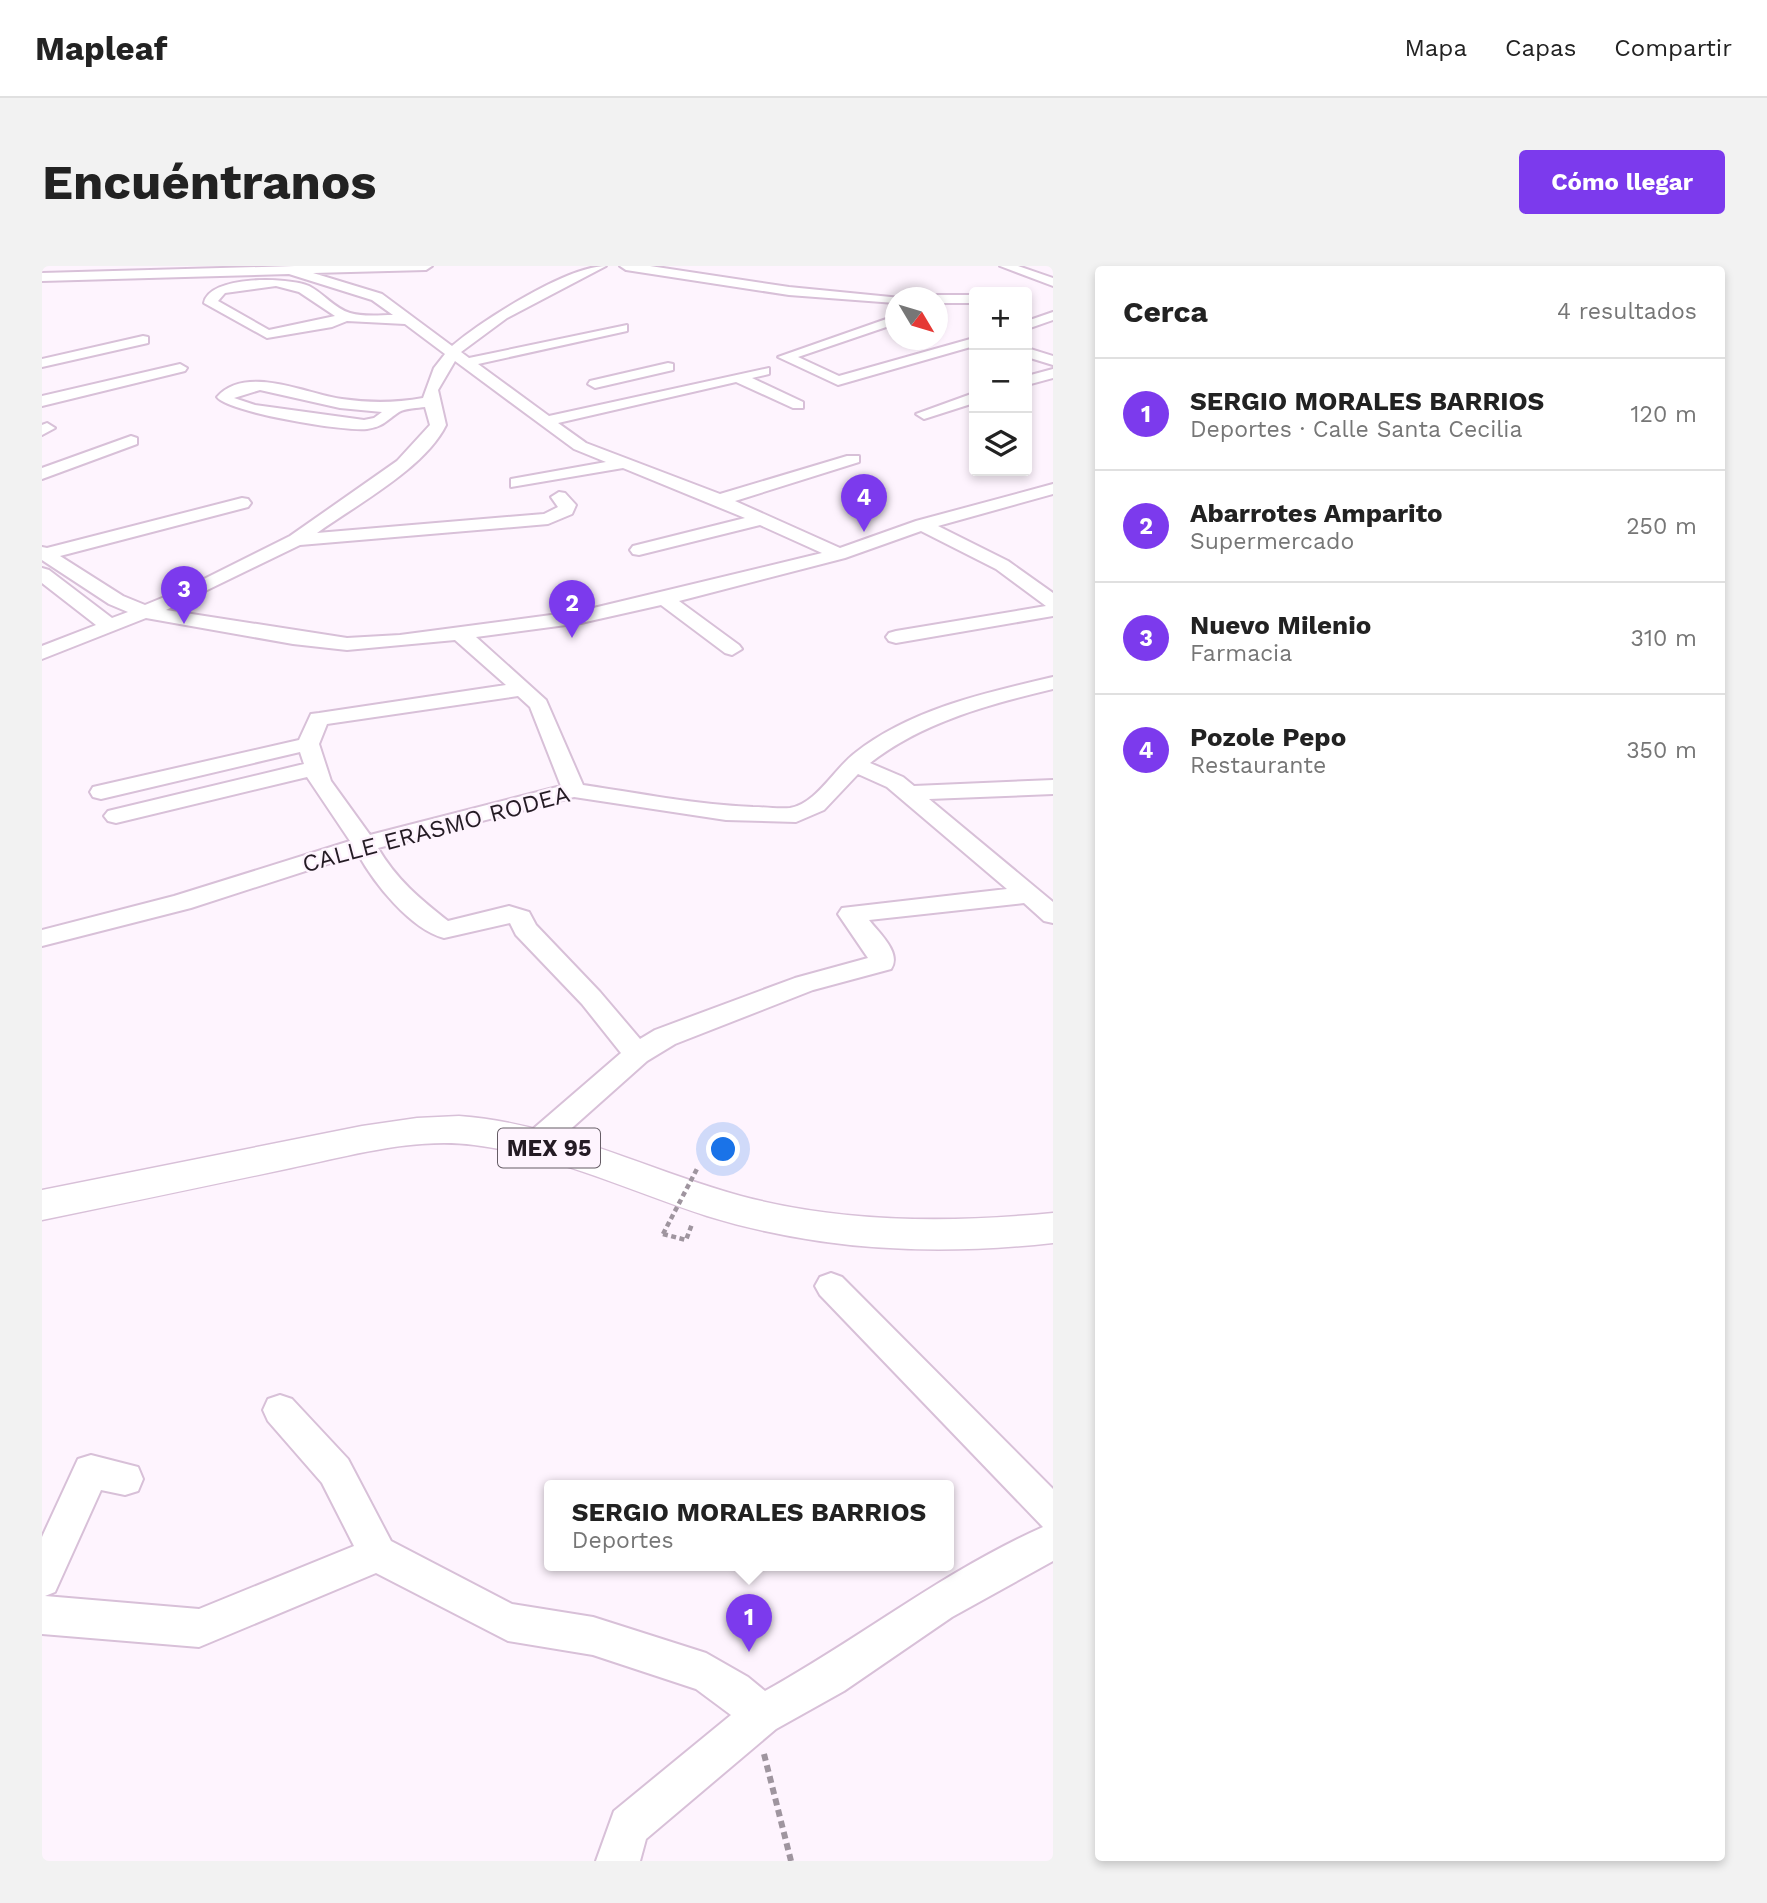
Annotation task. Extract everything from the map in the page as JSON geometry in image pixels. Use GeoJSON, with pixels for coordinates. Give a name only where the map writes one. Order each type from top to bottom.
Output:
{"type":"FeatureCollection","features":[{"type":"Feature","properties":{"kind":"main road","name":"MEX 95"},"geometry":{"type":"LineString","coordinates":[[42,1205],[401,1133],[471,1131],[536,1143],[695,1196],[796,1223],[865,1232],[922,1235],[1053,1228]]}},
{"type":"Feature","properties":{"kind":"street"},"geometry":{"type":"LineString","coordinates":[[42,276],[426,266]]}},
{"type":"Feature","properties":{"kind":"street"},"geometry":{"type":"LineString","coordinates":[[42,653],[146,612],[296,540],[403,464],[433,435],[438,425],[431,401],[436,379],[453,352],[483,328],[600,266]]}},
{"type":"Feature","properties":{"kind":"street"},"geometry":{"type":"LineString","coordinates":[[626,266],[789,291],[885,298]]}},
{"type":"Feature","properties":{"kind":"street"},"geometry":{"type":"LineString","coordinates":[[1006,266],[1053,282]]}},
{"type":"Feature","properties":{"kind":"street"},"geometry":{"type":"LineString","coordinates":[[301,269],[369,294],[469,362],[580,446],[719,500],[839,554]]}},
{"type":"Feature","properties":{"kind":"street"},"geometry":{"type":"LineString","coordinates":[[345,317],[304,289],[276,282],[220,290],[211,299],[211,303],[267,334],[332,323],[345,317],[409,320]]}},
{"type":"Feature","properties":{"kind":"street"},"geometry":{"type":"LineString","coordinates":[[948,299],[968,299]]}},
{"type":"Feature","properties":{"kind":"street"},"geometry":{"type":"LineString","coordinates":[[948,304],[968,299]]}},
{"type":"Feature","properties":{"kind":"street"},"geometry":{"type":"LineString","coordinates":[[1036,304],[1053,308]]}},
{"type":"Feature","properties":{"kind":"street"},"geometry":{"type":"LineString","coordinates":[[1032,324],[1053,316]]}},
{"type":"Feature","properties":{"kind":"street"},"geometry":{"type":"LineString","coordinates":[[885,323],[785,357],[838,381],[946,350]]}},
{"type":"Feature","properties":{"kind":"street"},"geometry":{"type":"LineString","coordinates":[[469,362],[622,328]]}},
{"type":"Feature","properties":{"kind":"street"},"geometry":{"type":"LineString","coordinates":[[42,363],[143,340]]}},
{"type":"Feature","properties":{"kind":"street"},"geometry":{"type":"LineString","coordinates":[[948,349],[969,343]]}},
{"type":"Feature","properties":{"kind":"street"},"geometry":{"type":"LineString","coordinates":[[1032,354],[1053,362]]}},
{"type":"Feature","properties":{"kind":"street"},"geometry":{"type":"LineString","coordinates":[[42,387],[144,362]]}},
{"type":"Feature","properties":{"kind":"street"},"geometry":{"type":"LineString","coordinates":[[637,401],[602,383],[668,367]]}},
{"type":"Feature","properties":{"kind":"street"},"geometry":{"type":"LineString","coordinates":[[42,401],[180,368]]}},
{"type":"Feature","properties":{"kind":"street"},"geometry":{"type":"LineString","coordinates":[[546,421],[764,371]]}},
{"type":"Feature","properties":{"kind":"street"},"geometry":{"type":"LineString","coordinates":[[1032,379],[1053,373]]}},
{"type":"Feature","properties":{"kind":"street"},"geometry":{"type":"LineString","coordinates":[[738,377],[798,405]]}},
{"type":"Feature","properties":{"kind":"street"},"geometry":{"type":"LineString","coordinates":[[390,408],[392,411],[379,422],[364,425],[253,409],[224,397],[237,390],[260,386],[340,403],[390,408],[431,401]]}},
{"type":"Feature","properties":{"kind":"street"},"geometry":{"type":"LineString","coordinates":[[924,414],[969,400]]}},
{"type":"Feature","properties":{"kind":"street"},"geometry":{"type":"LineString","coordinates":[[42,474],[131,441]]}},
{"type":"Feature","properties":{"kind":"street"},"geometry":{"type":"LineString","coordinates":[[719,500],[853,459]]}},
{"type":"Feature","properties":{"kind":"street"},"geometry":{"type":"LineString","coordinates":[[517,483],[621,464]]}},
{"type":"Feature","properties":{"kind":"street"},"geometry":{"type":"LineString","coordinates":[[43,553],[116,600],[146,612],[293,638],[347,644],[462,635],[581,617],[664,599],[839,554],[922,525],[1053,489]]}},
{"type":"Feature","properties":{"kind":"street"},"geometry":{"type":"LineString","coordinates":[[296,540],[548,519],[566,509],[559,497]]}},
{"type":"Feature","properties":{"kind":"street"},"geometry":{"type":"LineString","coordinates":[[43,553],[242,503]]}},
{"type":"Feature","properties":{"kind":"street"},"geometry":{"type":"LineString","coordinates":[[639,550],[763,519]]}},
{"type":"Feature","properties":{"kind":"street"},"geometry":{"type":"LineString","coordinates":[[922,525],[1002,565],[1053,602]]}},
{"type":"Feature","properties":{"kind":"street"},"geometry":{"type":"LineString","coordinates":[[42,574],[111,627]]}},
{"type":"Feature","properties":{"kind":"street"},"geometry":{"type":"LineString","coordinates":[[664,599],[733,649]]}},
{"type":"Feature","properties":{"kind":"street"},"geometry":{"type":"LineString","coordinates":[[896,637],[1053,610]]}},
{"type":"Feature","properties":{"kind":"street"},"geometry":{"type":"LineString","coordinates":[[462,635],[539,705],[574,790]]}},
{"type":"Feature","properties":{"kind":"street","name":"CALLE ERASMO RODEA"},"geometry":{"type":"LineString","coordinates":[[42,938],[182,902],[364,844],[574,790],[726,813],[796,815],[817,805],[855,764],[878,746],[942,713],[977,701],[1053,684]]}},
{"type":"Feature","properties":{"kind":"street"},"geometry":{"type":"LineString","coordinates":[[524,689],[319,719],[308,744],[320,781],[364,844],[382,876],[438,927],[449,930],[509,914],[520,918],[525,929],[591,998],[637,1054]]}},
{"type":"Feature","properties":{"kind":"street"},"geometry":{"type":"LineString","coordinates":[[101,792],[308,744]]}},
{"type":"Feature","properties":{"kind":"street"},"geometry":{"type":"LineString","coordinates":[[855,764],[895,782],[1053,915]]}},
{"type":"Feature","properties":{"kind":"street"},"geometry":{"type":"LineString","coordinates":[[116,816],[316,768]]}},
{"type":"Feature","properties":{"kind":"street"},"geometry":{"type":"LineString","coordinates":[[909,793],[1053,787]]}},
{"type":"Feature","properties":{"kind":"street"},"geometry":{"type":"LineString","coordinates":[[536,1143],[637,1054],[689,1027],[804,984],[882,963],[881,954],[851,914],[1027,895]]}},
{"type":"Feature","properties":{"kind":"street"},"geometry":{"type":"LineString","coordinates":[[831,1286],[1053,1514]]}},
{"type":"Feature","properties":{"kind":"street"},"geometry":{"type":"LineString","coordinates":[[280,1410],[335,1471],[378,1554],[508,1622],[593,1636],[706,1673],[734,1691],[762,1715]]}},
{"type":"Feature","properties":{"kind":"street"},"geometry":{"type":"LineString","coordinates":[[42,1579],[92,1471],[125,1479]]}},
{"type":"Feature","properties":{"kind":"street"},"geometry":{"type":"LineString","coordinates":[[618,1861],[629,1826],[762,1715],[830,1677],[938,1604],[1053,1541]]}},
{"type":"Feature","properties":{"kind":"street"},"geometry":{"type":"LineString","coordinates":[[42,1615],[199,1628],[378,1554]]}},
{"type":"Feature","properties":{"kind":"path"},"geometry":{"type":"LineString","coordinates":[[686,1240],[663,1234],[698,1167]]}},
{"type":"Feature","properties":{"kind":"path"},"geometry":{"type":"LineString","coordinates":[[762,1715],[764,1758],[791,1861]]}},
{"type":"Feature","properties":{"kind":"place","name":"Pozole Pepo"},"geometry":{"type":"Point","coordinates":[864,532]}},
{"type":"Feature","properties":{"kind":"place","name":"Nuevo Milenio"},"geometry":{"type":"Point","coordinates":[184,624]}},
{"type":"Feature","properties":{"kind":"place","name":"Abarrotes Amparito"},"geometry":{"type":"Point","coordinates":[572,638]}},
{"type":"Feature","properties":{"kind":"place","name":"SERGIO MORALES BARRIOS"},"geometry":{"type":"Point","coordinates":[749,1652]}}]}
